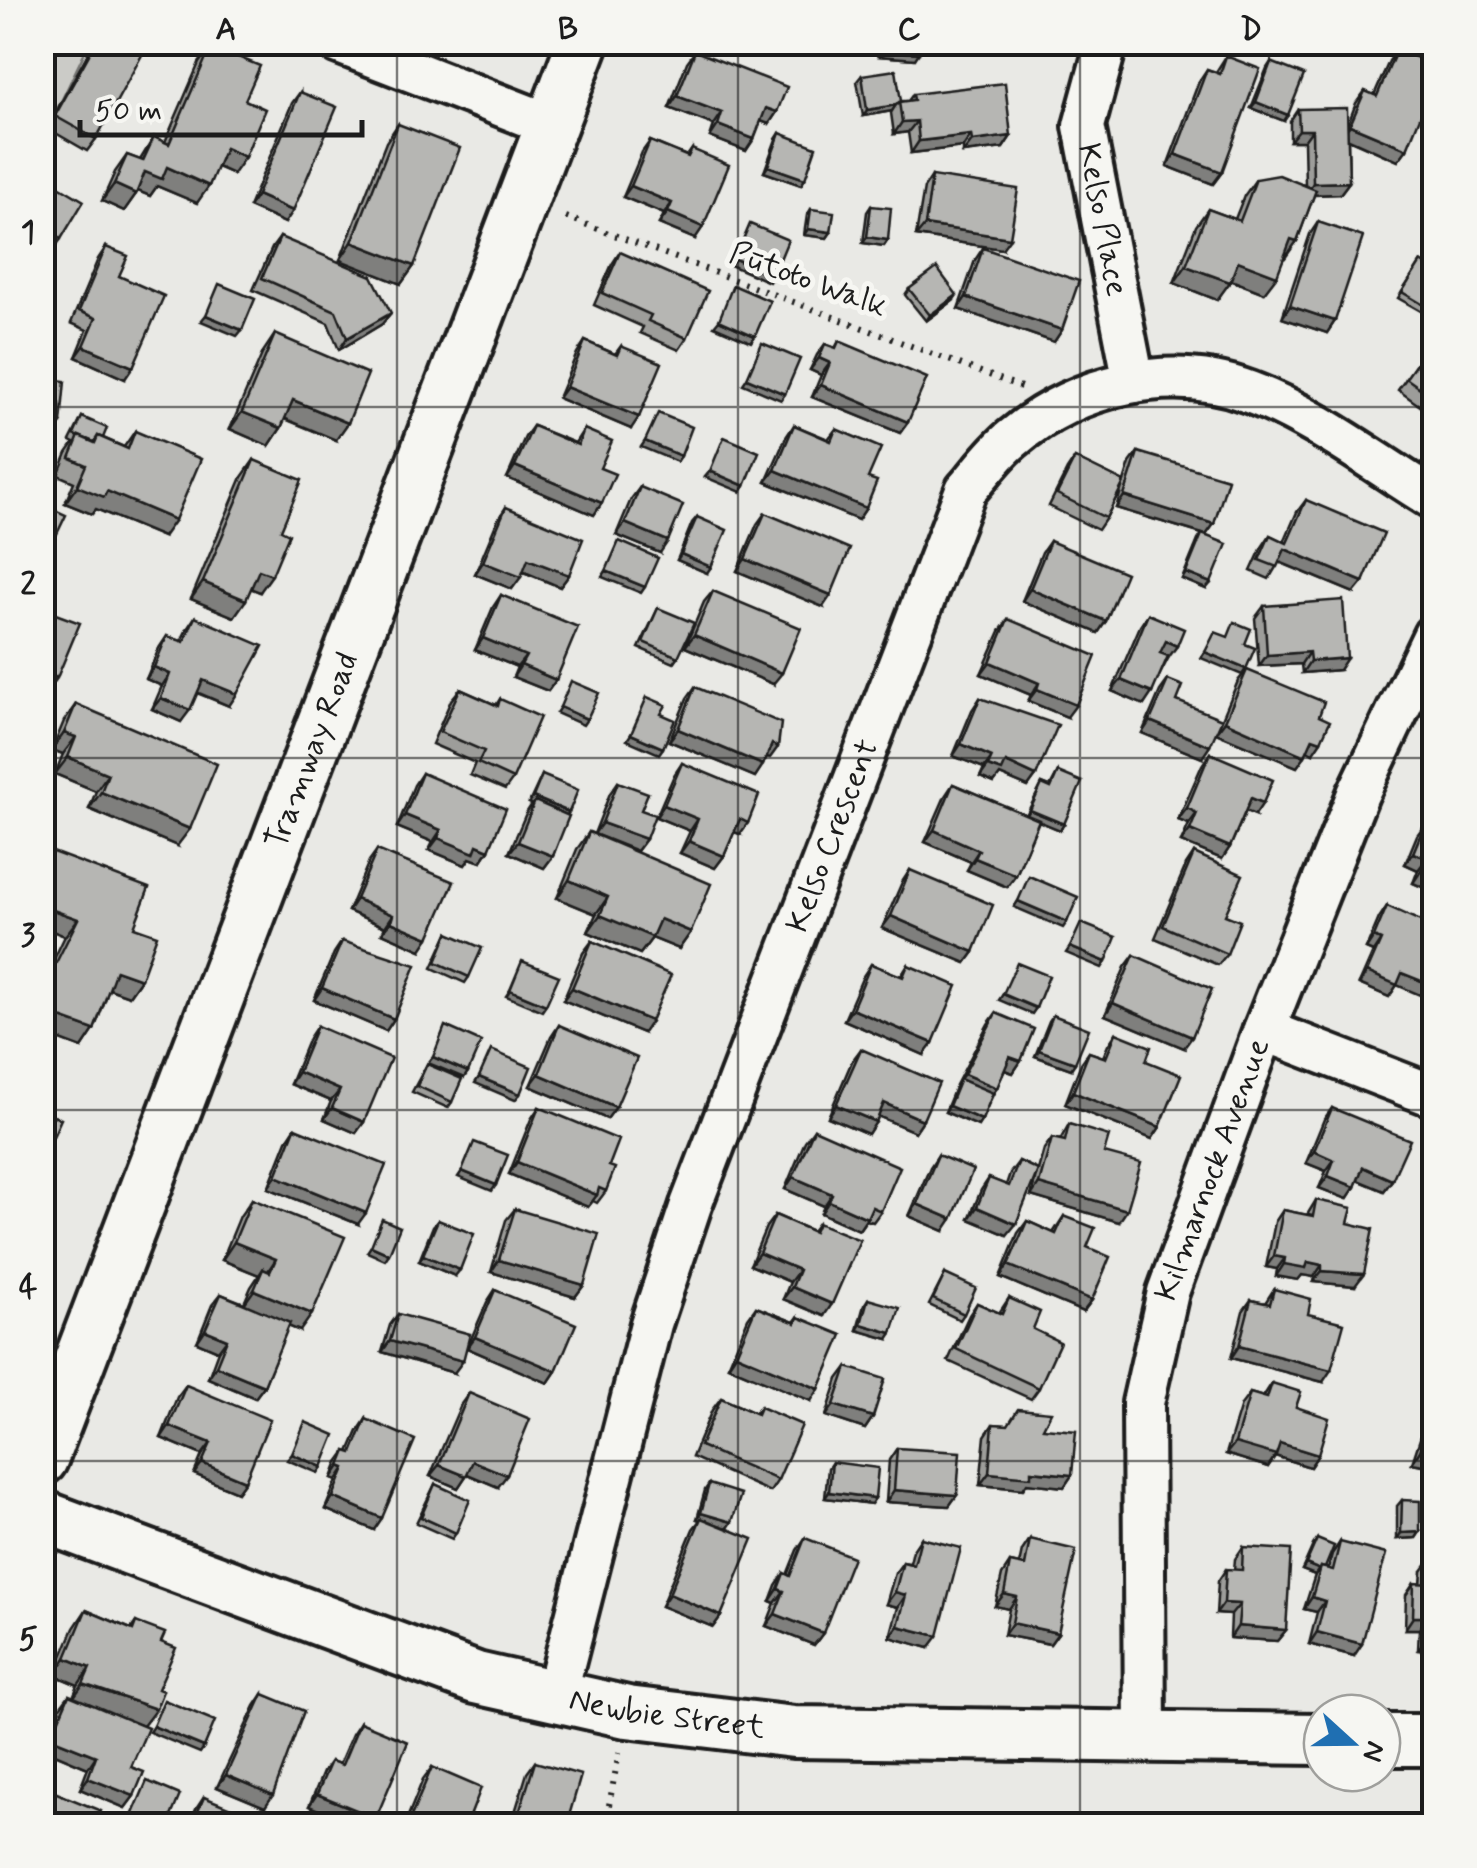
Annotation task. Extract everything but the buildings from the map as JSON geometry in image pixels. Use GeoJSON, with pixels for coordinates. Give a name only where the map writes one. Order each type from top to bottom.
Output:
{"type":"FeatureCollection","features":[{"type":"Feature","properties":{"kind":"street"},"geometry":{"type":"LineString","coordinates":[[337,42],[552,125]]}},
{"type":"Feature","properties":{"kind":"street","name":"Tramway Road"},"geometry":{"type":"LineString","coordinates":[[42,1459],[583,42]]}},
{"type":"Feature","properties":{"kind":"street","name":"Kelso Place"},"geometry":{"type":"LineString","coordinates":[[1103,56],[1084,126],[1134,382]]}},
{"type":"Feature","properties":{"kind":"street","name":"Kelso Crescent"},"geometry":{"type":"LineString","coordinates":[[555,1699],[652,1324],[685,1222],[966,490],[1010,440],[1086,392],[1134,382],[1201,382],[1248,391],[1434,499]]}},
{"type":"Feature","properties":{"kind":"street","name":"Kilmarnock Avenue"},"geometry":{"type":"LineString","coordinates":[[1145,1737],[1144,1403],[1168,1292],[1264,1030],[1358,794],[1434,636]]}},
{"type":"Feature","properties":{"kind":"street"},"geometry":{"type":"LineString","coordinates":[[1264,1030],[1434,1096]]}},
{"type":"Feature","properties":{"kind":"street","name":"Newbie Street"},"geometry":{"type":"LineString","coordinates":[[42,1516],[476,1678],[555,1699],[627,1712],[794,1732],[1302,1739]]}},
{"type":"Feature","properties":{"kind":"street"},"geometry":{"type":"LineString","coordinates":[[1402,1740],[1434,1740]]}},
{"type":"Feature","properties":{"kind":"path","name":"Pūtoto Walk"},"geometry":{"type":"LineString","coordinates":[[566,217],[1032,391]]}},
{"type":"Feature","properties":{"kind":"path"},"geometry":{"type":"LineString","coordinates":[[605,1826],[627,1712]]}},
{"type":"Feature","properties":{"kind":"shaded area"},"geometry":{"type":"Polygon","coordinates":[[[43,43],[89,43],[43,139],[43,43]]]}}]}
